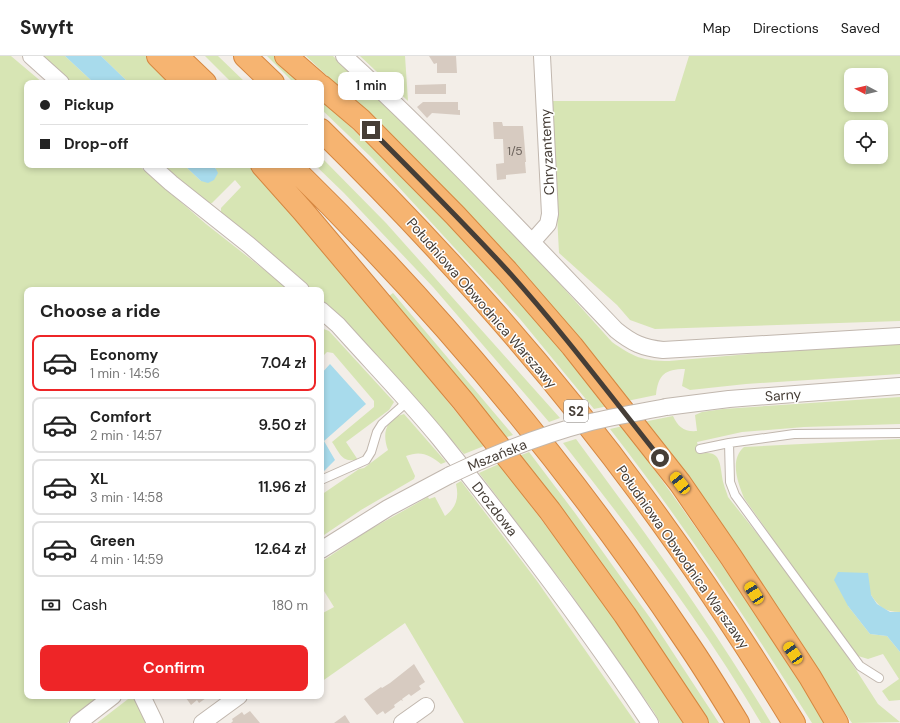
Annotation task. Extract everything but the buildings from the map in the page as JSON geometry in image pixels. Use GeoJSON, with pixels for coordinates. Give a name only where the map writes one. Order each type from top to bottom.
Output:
{"type":"FeatureCollection","features":[{"type":"Feature","properties":{"kind":"highway"},"geometry":{"type":"LineString","coordinates":[[158,56],[182,80]]}},
{"type":"Feature","properties":{"kind":"highway"},"geometry":{"type":"LineString","coordinates":[[177,56],[202,80]]}},
{"type":"Feature","properties":{"kind":"highway"},"geometry":{"type":"LineString","coordinates":[[245,56],[270,80]]}},
{"type":"Feature","properties":{"kind":"highway"},"geometry":{"type":"LineString","coordinates":[[286,56],[314,80]]}},
{"type":"Feature","properties":{"kind":"highway"},"geometry":{"type":"LineString","coordinates":[[324,89],[360,120],[455,215],[507,270],[572,346],[680,483],[810,677],[837,723]]}},
{"type":"Feature","properties":{"kind":"highway","name":"Południowa Obwodnica Warszawy"},"geometry":{"type":"LineString","coordinates":[[324,133],[435,246],[496,315],[567,400],[673,538],[746,646],[794,723]]}},
{"type":"Feature","properties":{"kind":"highway"},"geometry":{"type":"LineString","coordinates":[[265,168],[303,211],[463,401],[550,511],[625,615],[697,723]]}},
{"type":"Feature","properties":{"kind":"highway"},"geometry":{"type":"LineString","coordinates":[[293,168],[416,296],[528,425],[599,518],[661,603],[738,723]]}},
{"type":"Feature","properties":{"kind":"highway"},"geometry":{"type":"LineString","coordinates":[[667,676],[691,723]]}},
{"type":"Feature","properties":{"kind":"street"},"geometry":{"type":"LineString","coordinates":[[31,56],[58,80]]}},
{"type":"Feature","properties":{"kind":"street"},"geometry":{"type":"LineString","coordinates":[[344,56],[396,103],[616,330],[628,340],[639,346],[664,350],[900,336]]}},
{"type":"Feature","properties":{"kind":"street","name":"Chryzantemy"},"geometry":{"type":"LineString","coordinates":[[532,242],[548,224],[550,214],[542,56]]}},
{"type":"Feature","properties":{"kind":"street"},"geometry":{"type":"LineString","coordinates":[[154,168],[249,245],[298,287]]}},
{"type":"Feature","properties":{"kind":"street","name":"Drozdowa"},"geometry":{"type":"LineString","coordinates":[[324,313],[338,325],[438,437],[516,535],[616,671],[650,723]]}},
{"type":"Feature","properties":{"kind":"street","name":"Sarny"},"geometry":{"type":"LineString","coordinates":[[666,407],[729,399],[900,386]]}},
{"type":"Feature","properties":{"kind":"street","name":"Mszańska"},"geometry":{"type":"LineString","coordinates":[[324,548],[388,508],[476,462],[547,435],[592,422],[666,407]]}},
{"type":"Feature","properties":{"kind":"street"},"geometry":{"type":"LineString","coordinates":[[78,723],[109,699]]}},
{"type":"Feature","properties":{"kind":"street"},"geometry":{"type":"LineString","coordinates":[[143,699],[155,723]]}},
{"type":"Feature","properties":{"kind":"street"},"geometry":{"type":"LineString","coordinates":[[202,723],[235,699]]}},
{"type":"Feature","properties":{"kind":"street"},"geometry":{"type":"LineString","coordinates":[[402,723],[426,706]]}},
{"type":"Feature","properties":{"kind":"lane"},"geometry":{"type":"LineString","coordinates":[[324,479],[366,460],[371,452],[377,432],[382,424],[407,402]]}},
{"type":"Feature","properties":{"kind":"lane"},"geometry":{"type":"LineString","coordinates":[[700,449],[729,443],[794,434],[900,433]]}},
{"type":"Feature","properties":{"kind":"lane"},"geometry":{"type":"LineString","coordinates":[[729,443],[730,482],[735,495],[860,666],[879,678]]}},
{"type":"Feature","properties":{"kind":"green space"},"geometry":{"type":"Polygon","coordinates":[[[0,56],[11,56],[39,80],[24,80],[24,168],[141,168],[206,224],[286,287],[24,287],[24,699],[98,699],[67,723],[0,723],[0,56]]]}},
{"type":"Feature","properties":{"kind":"green space"},"geometry":{"type":"Polygon","coordinates":[[[43,56],[65,56],[91,80],[69,80],[43,56]]]}},
{"type":"Feature","properties":{"kind":"green space"},"geometry":{"type":"Polygon","coordinates":[[[101,56],[146,56],[170,80],[126,80],[101,56]]]}},
{"type":"Feature","properties":{"kind":"green space"},"geometry":{"type":"Polygon","coordinates":[[[205,56],[218,56],[243,80],[229,80],[205,56]]]}},
{"type":"Feature","properties":{"kind":"green space"},"geometry":{"type":"Polygon","coordinates":[[[267,56],[274,56],[300,80],[291,80],[267,56]]]}},
{"type":"Feature","properties":{"kind":"green space"},"geometry":{"type":"Polygon","coordinates":[[[306,56],[333,56],[406,124],[506,224],[612,342],[632,355],[645,359],[669,361],[829,347],[900,344],[900,374],[746,384],[690,390],[682,386],[685,369],[678,369],[664,374],[659,382],[656,395],[627,401],[513,264],[419,163],[306,56]]]}},
{"type":"Feature","properties":{"kind":"green space"},"geometry":{"type":"Polygon","coordinates":[[[360,56],[405,56],[408,101],[360,56]]]}},
{"type":"Feature","properties":{"kind":"green space"},"geometry":{"type":"Polygon","coordinates":[[[689,56],[900,56],[900,321],[655,329],[630,320],[617,305],[559,253],[551,101],[675,101],[689,56]]]}},
{"type":"Feature","properties":{"kind":"green space"},"geometry":{"type":"Polygon","coordinates":[[[324,102],[416,189],[529,311],[608,406],[594,409],[520,319],[372,158],[324,112],[324,102]]]}},
{"type":"Feature","properties":{"kind":"green space"},"geometry":{"type":"Polygon","coordinates":[[[324,160],[386,223],[560,418],[549,422],[433,287],[344,193],[318,168],[324,168],[324,160]]]}},
{"type":"Feature","properties":{"kind":"green space"},"geometry":{"type":"Polygon","coordinates":[[[164,168],[187,168],[201,181],[216,169],[215,168],[257,168],[334,257],[417,364],[484,446],[464,454],[348,325],[324,303],[324,287],[306,287],[221,215],[221,208],[241,187],[235,180],[212,203],[208,204],[164,168]]]}},
{"type":"Feature","properties":{"kind":"green space"},"geometry":{"type":"Polygon","coordinates":[[[393,293],[513,435],[504,438],[389,296],[393,293]]]}},
{"type":"Feature","properties":{"kind":"green space"},"geometry":{"type":"Polygon","coordinates":[[[324,329],[329,331],[394,402],[389,410],[346,442],[358,460],[348,460],[342,457],[332,442],[374,407],[374,401],[333,353],[327,352],[324,355],[324,329]]]}},
{"type":"Feature","properties":{"kind":"green space"},"geometry":{"type":"Polygon","coordinates":[[[900,397],[900,424],[804,427],[742,432],[697,442],[700,454],[708,453],[717,457],[721,467],[728,497],[783,566],[851,662],[878,704],[900,722],[852,723],[643,422],[673,416],[679,426],[685,430],[697,431],[695,415],[702,412],[723,409],[900,397]]]}},
{"type":"Feature","properties":{"kind":"green space"},"geometry":{"type":"Polygon","coordinates":[[[404,414],[446,462],[441,464],[425,454],[416,453],[406,456],[415,476],[414,479],[361,510],[324,535],[324,493],[359,469],[364,468],[388,450],[385,433],[389,423],[398,416],[404,414]]]}},
{"type":"Feature","properties":{"kind":"green space"},"geometry":{"type":"Polygon","coordinates":[[[623,426],[752,609],[825,723],[812,723],[715,573],[664,500],[610,429],[623,426]]]}},
{"type":"Feature","properties":{"kind":"green space"},"geometry":{"type":"Polygon","coordinates":[[[576,439],[652,543],[701,614],[771,723],[761,723],[739,686],[691,615],[641,545],[563,443],[576,439]]]}},
{"type":"Feature","properties":{"kind":"green space"},"geometry":{"type":"Polygon","coordinates":[[[900,439],[900,612],[886,610],[877,603],[871,595],[848,606],[870,634],[887,636],[900,652],[900,700],[889,701],[882,691],[899,679],[883,654],[868,659],[855,655],[744,498],[737,479],[736,465],[739,452],[744,447],[900,439]]]}},
{"type":"Feature","properties":{"kind":"green space"},"geometry":{"type":"Polygon","coordinates":[[[529,452],[575,513],[653,622],[719,723],[708,723],[698,705],[519,456],[529,452]]]}},
{"type":"Feature","properties":{"kind":"green space"},"geometry":{"type":"Polygon","coordinates":[[[499,464],[618,623],[683,723],[660,723],[654,712],[566,587],[479,473],[499,464]]]}},
{"type":"Feature","properties":{"kind":"green space"},"geometry":{"type":"Polygon","coordinates":[[[461,481],[537,581],[636,723],[464,723],[405,623],[324,680],[324,612],[334,607],[324,591],[324,560],[369,530],[428,497],[429,499],[435,497],[445,516],[455,505],[457,497],[456,484],[461,481]]]}},
{"type":"Feature","properties":{"kind":"green space"},"geometry":{"type":"Polygon","coordinates":[[[128,699],[140,699],[151,723],[97,723],[128,699]]]}},
{"type":"Feature","properties":{"kind":"water"},"geometry":{"type":"Polygon","coordinates":[[[65,56],[101,56],[126,80],[91,80],[65,56]]]}},
{"type":"Feature","properties":{"kind":"water"},"geometry":{"type":"Polygon","coordinates":[[[187,168],[216,169],[218,173],[214,180],[208,183],[201,181],[187,168]]]}},
{"type":"Feature","properties":{"kind":"water"},"geometry":{"type":"Polygon","coordinates":[[[330,364],[366,404],[324,441],[324,371],[330,364]]]}},
{"type":"Feature","properties":{"kind":"water"},"geometry":{"type":"Polygon","coordinates":[[[324,441],[335,460],[324,471],[324,441]]]}},
{"type":"Feature","properties":{"kind":"water"},"geometry":{"type":"Polygon","coordinates":[[[838,572],[868,573],[871,595],[877,604],[890,612],[900,612],[900,652],[887,636],[870,634],[848,606],[834,580],[838,572]]]}},
{"type":"Feature","properties":{"kind":"route"},"geometry":{"type":"LineString","coordinates":[[371,130],[507,270],[572,346],[660,458]]}}]}
